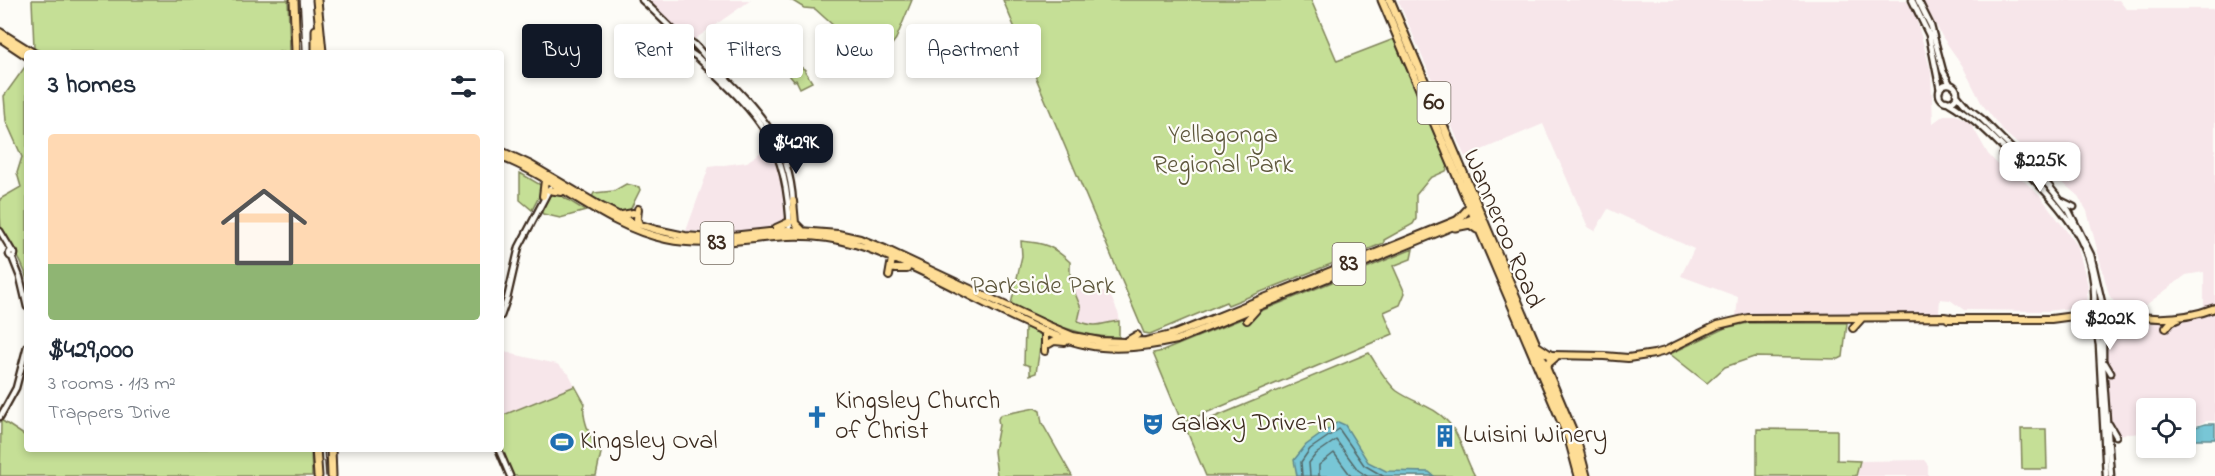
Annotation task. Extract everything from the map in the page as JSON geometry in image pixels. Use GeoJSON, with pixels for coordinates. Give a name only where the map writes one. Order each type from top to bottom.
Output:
{"type":"FeatureCollection","features":[{"type":"Feature","properties":{"kind":"highway"},"geometry":{"type":"LineString","coordinates":[[294,0],[296,50]]}},
{"type":"Feature","properties":{"kind":"highway"},"geometry":{"type":"LineString","coordinates":[[316,0],[316,50]]}},
{"type":"Feature","properties":{"kind":"highway"},"geometry":{"type":"LineString","coordinates":[[316,0],[322,50]]}},
{"type":"Feature","properties":{"kind":"highway","name":"Wanneroo Road"},"geometry":{"type":"LineString","coordinates":[[1382,0],[1536,345],[1546,357],[1546,368],[1576,439],[1586,476]]}},
{"type":"Feature","properties":{"kind":"highway","name":"Wanneroo Road"},"geometry":{"type":"LineString","coordinates":[[1390,0],[1476,213],[1481,234],[1546,357],[1579,476]]}},
{"type":"Feature","properties":{"kind":"highway"},"geometry":{"type":"LineString","coordinates":[[291,50],[294,10]]}},
{"type":"Feature","properties":{"kind":"highway"},"geometry":{"type":"LineString","coordinates":[[1456,224],[1476,213]]}},
{"type":"Feature","properties":{"kind":"highway"},"geometry":{"type":"LineString","coordinates":[[1456,224],[1472,224],[1481,234]]}},
{"type":"Feature","properties":{"kind":"highway"},"geometry":{"type":"LineString","coordinates":[[1546,357],[1546,368]]}},
{"type":"Feature","properties":{"kind":"highway"},"geometry":{"type":"LineString","coordinates":[[316,452],[318,476]]}},
{"type":"Feature","properties":{"kind":"highway"},"geometry":{"type":"LineString","coordinates":[[332,452],[332,476]]}},
{"type":"Feature","properties":{"kind":"main road"},"geometry":{"type":"LineString","coordinates":[[641,0],[667,24]]}},
{"type":"Feature","properties":{"kind":"main road"},"geometry":{"type":"LineString","coordinates":[[1912,0],[1929,35],[1940,96],[1973,117],[2018,162],[2053,198],[2073,224],[2081,241],[2094,292],[2091,315],[2094,318],[2099,345],[2106,476]]}},
{"type":"Feature","properties":{"kind":"main road"},"geometry":{"type":"LineString","coordinates":[[1918,0],[1931,26],[1943,71],[1950,84],[1956,89],[1956,94],[2060,199],[2069,211],[2091,255],[2103,308],[2111,476]]}},
{"type":"Feature","properties":{"kind":"main road"},"geometry":{"type":"LineString","coordinates":[[0,32],[30,50]]}},
{"type":"Feature","properties":{"kind":"main road"},"geometry":{"type":"LineString","coordinates":[[1,39],[24,54]]}},
{"type":"Feature","properties":{"kind":"main road"},"geometry":{"type":"LineString","coordinates":[[694,48],[758,111],[772,132],[786,164],[796,225],[802,230]]}},
{"type":"Feature","properties":{"kind":"main road"},"geometry":{"type":"LineString","coordinates":[[694,56],[740,99],[765,129],[783,170],[792,233]]}},
{"type":"Feature","properties":{"kind":"main road"},"geometry":{"type":"LineString","coordinates":[[1940,90],[1944,85],[1950,84]]}},
{"type":"Feature","properties":{"kind":"main road"},"geometry":{"type":"LineString","coordinates":[[1946,101],[1952,100],[1956,94]]}},
{"type":"Feature","properties":{"kind":"main road","name":"83"},"geometry":{"type":"LineString","coordinates":[[504,153],[605,216],[642,232],[678,241],[719,243],[802,230],[838,234],[874,244],[1073,336],[1100,341],[1124,342],[1156,339],[1191,328],[1456,224]]}},
{"type":"Feature","properties":{"kind":"main road"},"geometry":{"type":"LineString","coordinates":[[2002,155],[2018,162]]}},
{"type":"Feature","properties":{"kind":"main road","name":"83"},"geometry":{"type":"LineString","coordinates":[[504,158],[610,211],[639,224],[669,233],[710,238],[759,233],[792,233],[846,242],[892,259],[1045,331],[1075,342],[1110,348],[1157,344],[1177,339],[1456,224],[1476,213]]}},
{"type":"Feature","properties":{"kind":"main road"},"geometry":{"type":"LineString","coordinates":[[504,299],[519,240],[551,182]]}},
{"type":"Feature","properties":{"kind":"main road"},"geometry":{"type":"LineString","coordinates":[[504,305],[522,241],[551,182]]}},
{"type":"Feature","properties":{"kind":"main road"},"geometry":{"type":"LineString","coordinates":[[2060,199],[2074,207]]}},
{"type":"Feature","properties":{"kind":"main road"},"geometry":{"type":"LineString","coordinates":[[792,233],[793,201]]}},
{"type":"Feature","properties":{"kind":"main road"},"geometry":{"type":"LineString","coordinates":[[610,211],[626,215],[636,211],[639,224]]}},
{"type":"Feature","properties":{"kind":"main road"},"geometry":{"type":"LineString","coordinates":[[759,233],[781,227],[789,222]]}},
{"type":"Feature","properties":{"kind":"main road"},"geometry":{"type":"LineString","coordinates":[[0,233],[12,254],[24,286]]}},
{"type":"Feature","properties":{"kind":"main road"},"geometry":{"type":"LineString","coordinates":[[710,238],[719,243]]}},
{"type":"Feature","properties":{"kind":"main road"},"geometry":{"type":"LineString","coordinates":[[12,254],[24,294]]}},
{"type":"Feature","properties":{"kind":"main road"},"geometry":{"type":"LineString","coordinates":[[889,276],[892,259]]}},
{"type":"Feature","properties":{"kind":"main road"},"geometry":{"type":"LineString","coordinates":[[895,269],[901,267],[920,272]]}},
{"type":"Feature","properties":{"kind":"main road"},"geometry":{"type":"LineString","coordinates":[[1247,320],[1261,306]]}},
{"type":"Feature","properties":{"kind":"main road"},"geometry":{"type":"LineString","coordinates":[[2039,318],[2076,313],[2098,306],[2119,314],[2140,318],[2182,317]]}},
{"type":"Feature","properties":{"kind":"main road"},"geometry":{"type":"LineString","coordinates":[[2166,328],[2171,322],[2182,317],[2215,308]]}},
{"type":"Feature","properties":{"kind":"main road"},"geometry":{"type":"LineString","coordinates":[[1821,318],[1846,315],[2051,319],[2081,315],[2094,318],[2119,314]]}},
{"type":"Feature","properties":{"kind":"main road"},"geometry":{"type":"LineString","coordinates":[[1546,357],[1653,352],[1718,325],[1748,318],[1882,317]]}},
{"type":"Feature","properties":{"kind":"main road"},"geometry":{"type":"LineString","coordinates":[[1854,328],[1863,318]]}},
{"type":"Feature","properties":{"kind":"main road"},"geometry":{"type":"LineString","coordinates":[[1045,331],[1045,351]]}},
{"type":"Feature","properties":{"kind":"main road"},"geometry":{"type":"LineString","coordinates":[[1124,342],[1137,334]]}},
{"type":"Feature","properties":{"kind":"main road"},"geometry":{"type":"LineString","coordinates":[[1049,344],[1054,341],[1075,342]]}},
{"type":"Feature","properties":{"kind":"main road"},"geometry":{"type":"LineString","coordinates":[[0,417],[16,388],[24,357]]}},
{"type":"Feature","properties":{"kind":"main road"},"geometry":{"type":"LineString","coordinates":[[2104,360],[2111,374]]}},
{"type":"Feature","properties":{"kind":"main road"},"geometry":{"type":"LineString","coordinates":[[0,421],[18,389],[24,368]]}},
{"type":"Feature","properties":{"kind":"main road"},"geometry":{"type":"LineString","coordinates":[[2107,422],[2116,436]]}},
{"type":"Feature","properties":{"kind":"main road"},"geometry":{"type":"LineString","coordinates":[[499,452],[509,476]]}},
{"type":"Feature","properties":{"kind":"shaded area"},"geometry":{"type":"Polygon","coordinates":[[[647,0],[751,0],[717,24],[706,24],[706,31],[695,39],[694,24],[672,24],[647,0]]]}},
{"type":"Feature","properties":{"kind":"shaded area"},"geometry":{"type":"Polygon","coordinates":[[[1398,0],[1906,0],[1915,14],[1931,72],[1933,123],[1944,115],[1956,115],[1970,122],[1988,154],[2004,171],[2021,178],[2041,197],[2077,245],[2088,285],[2086,303],[2078,307],[2048,311],[1964,310],[1950,300],[1940,299],[1939,313],[1762,313],[1736,317],[1738,297],[1681,276],[1694,249],[1608,209],[1595,231],[1588,227],[1543,124],[1465,157],[1398,0]]]}},
{"type":"Feature","properties":{"kind":"shaded area"},"geometry":{"type":"Polygon","coordinates":[[[1922,0],[2119,0],[2126,9],[2215,9],[2215,421],[2196,425],[2196,398],[2136,398],[2136,434],[2110,435],[2108,397],[2098,324],[2162,323],[2163,315],[2185,315],[2204,309],[2204,272],[2186,275],[2142,308],[2125,308],[2115,303],[2109,295],[2087,211],[2078,196],[2004,132],[1982,104],[1962,65],[1943,38],[1922,0]]]}},
{"type":"Feature","properties":{"kind":"shaded area"},"geometry":{"type":"Polygon","coordinates":[[[771,145],[780,176],[785,219],[777,226],[738,233],[686,231],[709,167],[747,162],[771,145]]]}},
{"type":"Feature","properties":{"kind":"shaded area"},"geometry":{"type":"Polygon","coordinates":[[[1073,287],[1109,292],[1119,315],[1119,321],[1100,326],[1077,321],[1081,308],[1073,287]]]}},
{"type":"Feature","properties":{"kind":"shaded area"},"geometry":{"type":"Polygon","coordinates":[[[504,350],[557,364],[569,374],[575,386],[504,415],[504,350]]]}},
{"type":"Feature","properties":{"kind":"shaded area"},"geometry":{"type":"Polygon","coordinates":[[[1924,460],[1928,465],[1928,476],[1857,476],[1861,461],[1924,460]]]}},
{"type":"Feature","properties":{"kind":"green space"},"geometry":{"type":"Polygon","coordinates":[[[32,0],[288,0],[290,50],[38,50],[34,48],[32,0]]]}},
{"type":"Feature","properties":{"kind":"green space"},"geometry":{"type":"Polygon","coordinates":[[[791,0],[912,0],[894,42],[894,24],[832,24],[815,9],[804,8],[791,0]]]}},
{"type":"Feature","properties":{"kind":"green space","name":"Yellagonga Regional Park"},"geometry":{"type":"Polygon","coordinates":[[[1003,0],[1311,0],[1337,61],[1394,39],[1448,166],[1446,171],[1430,178],[1416,195],[1416,219],[1413,224],[1384,240],[1384,243],[1228,305],[1226,302],[1150,334],[1144,333],[1036,78],[1041,78],[1041,24],[1013,24],[1003,0]]]}},
{"type":"Feature","properties":{"kind":"green space"},"geometry":{"type":"Polygon","coordinates":[[[24,68],[24,272],[1,228],[0,199],[21,187],[17,173],[22,157],[6,121],[4,96],[24,68]]]}},
{"type":"Feature","properties":{"kind":"green space"},"geometry":{"type":"Polygon","coordinates":[[[803,68],[812,82],[800,88],[796,80],[792,78],[803,78],[803,68]]]}},
{"type":"Feature","properties":{"kind":"green space"},"geometry":{"type":"Polygon","coordinates":[[[520,173],[544,187],[532,210],[520,200],[520,173]]]}},
{"type":"Feature","properties":{"kind":"green space"},"geometry":{"type":"Polygon","coordinates":[[[626,184],[639,187],[640,190],[629,212],[622,213],[591,199],[594,193],[614,191],[626,184]]]}},
{"type":"Feature","properties":{"kind":"green space"},"geometry":{"type":"Polygon","coordinates":[[[552,190],[586,211],[560,218],[543,214],[540,210],[552,190]]]}},
{"type":"Feature","properties":{"kind":"green space","name":"Parkside Park"},"geometry":{"type":"Polygon","coordinates":[[[1021,241],[1048,246],[1070,262],[1070,281],[1081,308],[1078,321],[1095,325],[1119,321],[1119,337],[1104,337],[1076,331],[1011,304],[1022,256],[1021,241]]]}},
{"type":"Feature","properties":{"kind":"green space"},"geometry":{"type":"Polygon","coordinates":[[[1413,249],[1411,259],[1393,266],[1405,293],[1400,305],[1384,312],[1393,334],[1182,423],[1153,353],[1163,351],[1413,249]]]}},
{"type":"Feature","properties":{"kind":"green space"},"geometry":{"type":"Polygon","coordinates":[[[1748,323],[1847,323],[1843,357],[1839,359],[1754,357],[1725,367],[1707,383],[1670,354],[1725,328],[1748,323]]]}},
{"type":"Feature","properties":{"kind":"green space"},"geometry":{"type":"Polygon","coordinates":[[[1025,327],[1042,335],[1036,373],[1030,375],[1030,366],[1024,364],[1025,327]]]}},
{"type":"Feature","properties":{"kind":"green space"},"geometry":{"type":"Polygon","coordinates":[[[1369,353],[1385,378],[1397,391],[1437,412],[1448,422],[1475,476],[1206,476],[1186,429],[1369,353]]]}},
{"type":"Feature","properties":{"kind":"green space"},"geometry":{"type":"Polygon","coordinates":[[[575,386],[585,404],[584,415],[588,429],[601,453],[596,476],[512,476],[501,452],[504,452],[504,415],[575,386]]]}},
{"type":"Feature","properties":{"kind":"green space"},"geometry":{"type":"Polygon","coordinates":[[[1035,408],[1040,411],[1042,423],[1072,476],[997,476],[994,451],[1000,415],[1035,408]]]}},
{"type":"Feature","properties":{"kind":"green space"},"geometry":{"type":"Polygon","coordinates":[[[1,420],[24,435],[24,452],[311,452],[312,476],[0,476],[1,420]]]}},
{"type":"Feature","properties":{"kind":"green space"},"geometry":{"type":"Polygon","coordinates":[[[1757,429],[1837,430],[1837,460],[1860,461],[1856,476],[1757,476],[1757,429]]]}},
{"type":"Feature","properties":{"kind":"green space"},"geometry":{"type":"Polygon","coordinates":[[[2021,429],[2046,429],[2047,469],[2022,469],[2021,429]]]}},
{"type":"Feature","properties":{"kind":"water"},"geometry":{"type":"Polygon","coordinates":[[[1338,422],[1345,425],[1368,462],[1386,471],[1429,472],[1434,476],[1297,476],[1294,460],[1306,445],[1338,422]]]}},
{"type":"Feature","properties":{"kind":"water"},"geometry":{"type":"Polygon","coordinates":[[[2215,424],[2215,439],[2196,439],[2196,427],[2215,424]]]}},
{"type":"Feature","properties":{"kind":"railway"},"geometry":{"type":"LineString","coordinates":[[300,0],[303,50]]}},
{"type":"Feature","properties":{"kind":"railway"},"geometry":{"type":"LineString","coordinates":[[324,452],[326,476]]}},
{"type":"Feature","properties":{"kind":"place","name":"Kingsley Church of Christ"},"geometry":{"type":"Point","coordinates":[817,417]}},
{"type":"Feature","properties":{"kind":"place","name":"Galaxy Drive-In"},"geometry":{"type":"Point","coordinates":[1153,424]}},
{"type":"Feature","properties":{"kind":"place","name":"Luisini Winery"},"geometry":{"type":"Point","coordinates":[1445,436]}},
{"type":"Feature","properties":{"kind":"place","name":"Kingsley Oval"},"geometry":{"type":"Point","coordinates":[562,442]}}]}
